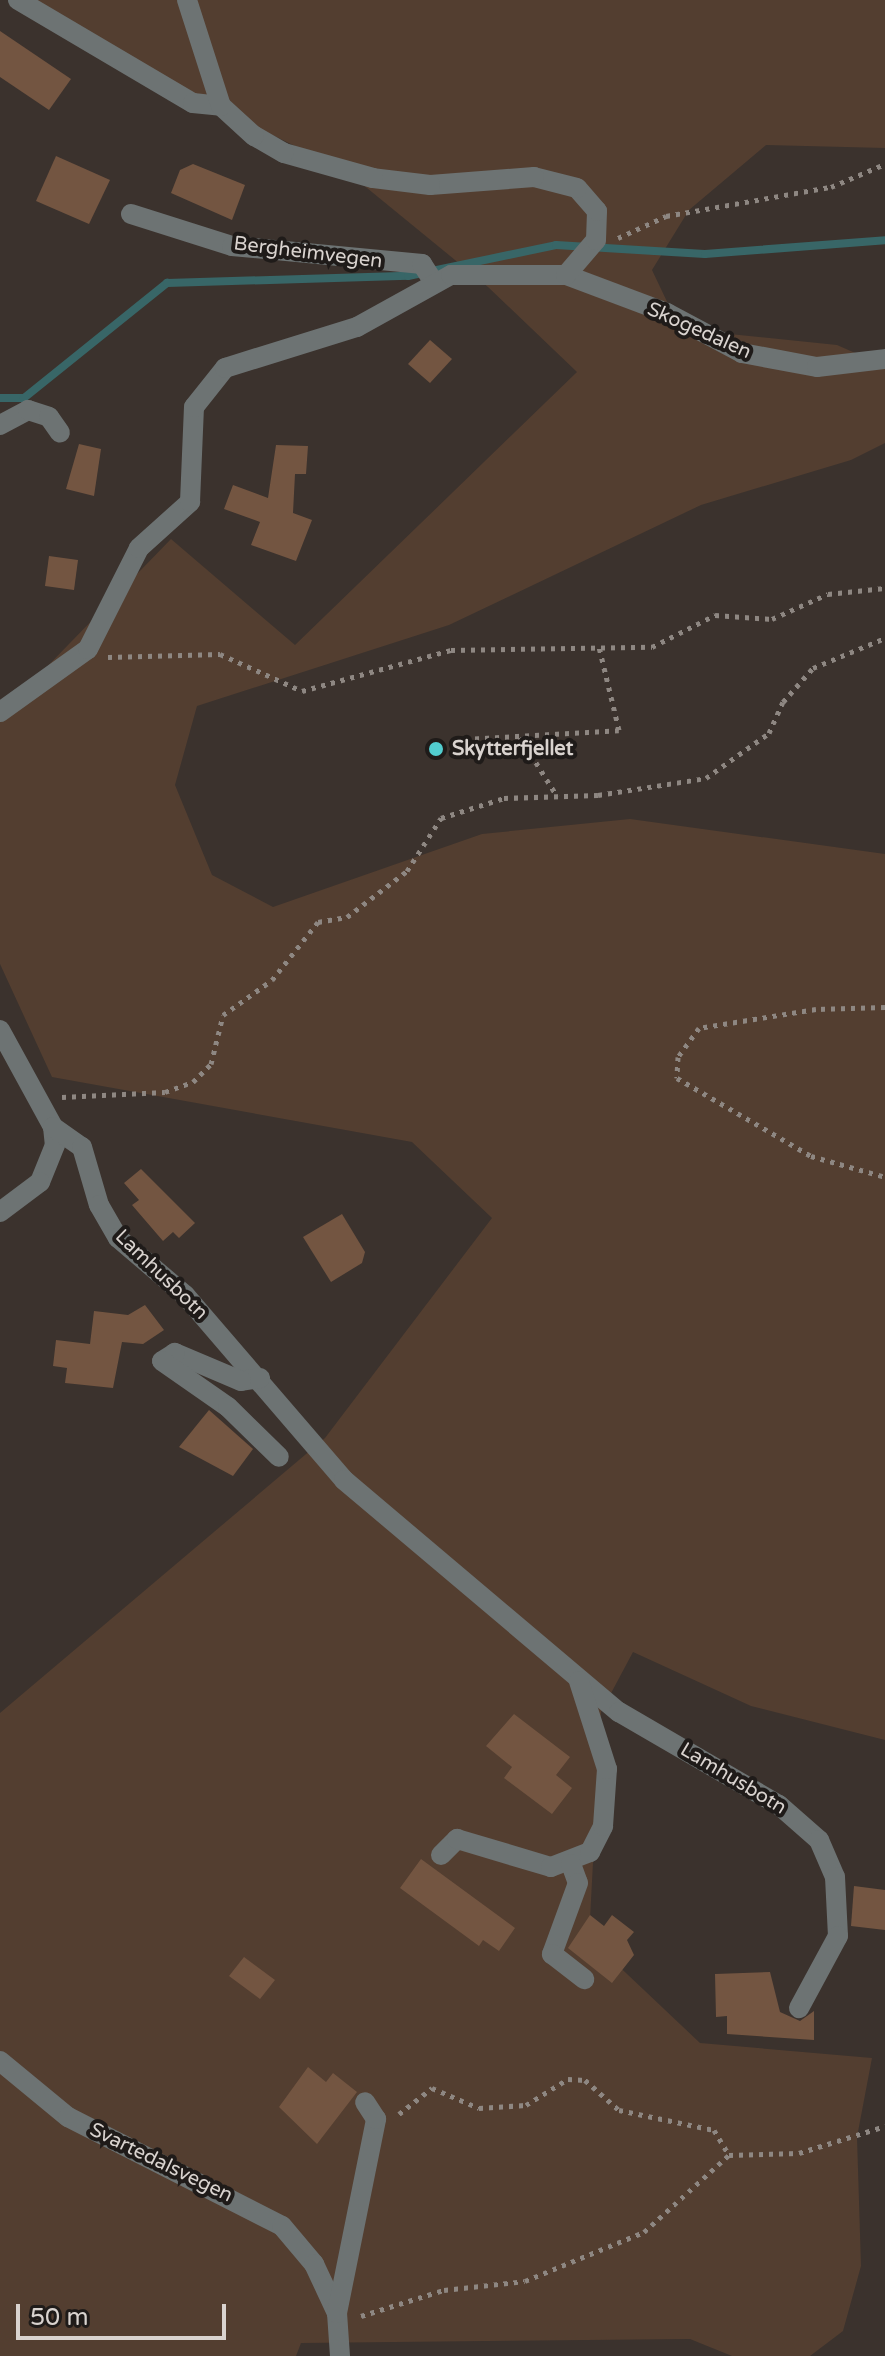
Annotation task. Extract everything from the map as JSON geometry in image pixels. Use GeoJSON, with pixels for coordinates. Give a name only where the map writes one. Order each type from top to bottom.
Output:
{"type":"FeatureCollection","features":[{"type":"Feature","properties":{"kind":"street"},"geometry":{"type":"LineString","coordinates":[[0,712],[88,649],[139,548],[193,497],[193,419],[204,390],[236,361],[335,336],[433,281],[465,273],[566,275],[592,250],[597,211],[577,188],[534,177],[445,185],[373,178],[284,153],[221,106],[193,103],[18,0]]}},
{"type":"Feature","properties":{"kind":"street"},"geometry":{"type":"LineString","coordinates":[[187,0],[221,106]]}},
{"type":"Feature","properties":{"kind":"street","name":"Bergheimvegen"},"geometry":{"type":"LineString","coordinates":[[131,214],[232,246],[422,264],[433,281]]}},
{"type":"Feature","properties":{"kind":"street","name":"Skogedalen"},"geometry":{"type":"LineString","coordinates":[[566,275],[667,313],[742,353],[817,367],[885,359]]}},
{"type":"Feature","properties":{"kind":"street"},"geometry":{"type":"LineString","coordinates":[[0,425],[28,410],[49,417],[60,433]]}},
{"type":"Feature","properties":{"kind":"street"},"geometry":{"type":"LineString","coordinates":[[0,1030],[33,1098],[53,1127],[49,1169],[0,1212]]}},
{"type":"Feature","properties":{"kind":"street","name":"Lamhusbotn"},"geometry":{"type":"LineString","coordinates":[[53,1127],[82,1147],[99,1205],[118,1238],[185,1295],[260,1378],[344,1480],[619,1712],[779,1805],[819,1840],[835,1877],[838,1936],[799,2008]]}},
{"type":"Feature","properties":{"kind":"street"},"geometry":{"type":"LineString","coordinates":[[260,1378],[241,1381],[175,1353],[162,1361],[228,1407],[279,1457]]}},
{"type":"Feature","properties":{"kind":"street"},"geometry":{"type":"LineString","coordinates":[[441,1855],[449,1843],[469,1839],[551,1867],[571,1864],[598,1842],[607,1769],[573,1671]]}},
{"type":"Feature","properties":{"kind":"street"},"geometry":{"type":"LineString","coordinates":[[571,1864],[578,1883],[552,1954],[584,1979]]}},
{"type":"Feature","properties":{"kind":"street","name":"Svartedalsvegen"},"geometry":{"type":"LineString","coordinates":[[0,2061],[68,2117],[266,2213],[302,2247],[338,2320]]}},
{"type":"Feature","properties":{"kind":"street","name":"Svartedalsvegen"},"geometry":{"type":"LineString","coordinates":[[340,2356],[338,2320],[376,2111],[365,2102]]}},
{"type":"Feature","properties":{"kind":"path"},"geometry":{"type":"LineString","coordinates":[[592,250],[666,216],[831,187],[885,164]]}},
{"type":"Feature","properties":{"kind":"path"},"geometry":{"type":"LineString","coordinates":[[88,649],[111,658],[220,654],[302,691],[451,650],[652,647],[715,615],[772,619],[828,594],[885,588]]}},
{"type":"Feature","properties":{"kind":"path"},"geometry":{"type":"LineString","coordinates":[[33,1098],[165,1092],[193,1082],[211,1064],[223,1015],[272,980],[318,922],[347,917],[407,871],[441,818],[504,798],[558,797],[706,778],[733,765],[769,733],[783,702],[813,668],[885,638]]}},
{"type":"Feature","properties":{"kind":"path"},"geometry":{"type":"LineString","coordinates":[[465,739],[619,730],[599,647]]}},
{"type":"Feature","properties":{"kind":"path"},"geometry":{"type":"LineString","coordinates":[[519,737],[558,797]]}},
{"type":"Feature","properties":{"kind":"path"},"geometry":{"type":"LineString","coordinates":[[885,1007],[816,1009],[699,1028],[678,1057],[677,1078],[811,1156],[885,1177]]}},
{"type":"Feature","properties":{"kind":"path"},"geometry":{"type":"LineString","coordinates":[[372,2139],[424,2089],[479,2108],[526,2105],[568,2079],[585,2080],[619,2110],[714,2130],[729,2155]]}},
{"type":"Feature","properties":{"kind":"path"},"geometry":{"type":"LineString","coordinates":[[338,2320],[444,2290],[525,2281],[644,2232],[729,2155],[799,2153],[885,2126]]}},
{"type":"Feature","properties":{"kind":"shaded area"},"geometry":{"type":"Polygon","coordinates":[[[28,0],[885,0],[885,148],[766,145],[689,210],[652,270],[680,329],[837,345],[885,366],[885,443],[851,460],[701,505],[449,625],[197,706],[175,785],[212,875],[273,907],[482,834],[630,819],[885,854],[885,1740],[751,1706],[633,1652],[601,1712],[589,1938],[700,2043],[872,2058],[857,2137],[861,2266],[843,2331],[810,2356],[732,2356],[690,2339],[301,2343],[296,2356],[0,2356],[0,1713],[325,1438],[492,1218],[412,1142],[52,1077],[0,964],[0,715],[171,539],[295,645],[577,372],[488,287],[345,170],[149,76],[28,0]]]}},
{"type":"Feature","properties":{"kind":"building"},"geometry":{"type":"Polygon","coordinates":[[[0,31],[71,79],[49,110],[0,77],[0,31]]]}},
{"type":"Feature","properties":{"kind":"building"},"geometry":{"type":"Polygon","coordinates":[[[56,156],[110,180],[89,224],[36,201],[56,156]]]}},
{"type":"Feature","properties":{"kind":"building"},"geometry":{"type":"Polygon","coordinates":[[[193,164],[245,185],[232,220],[171,193],[180,170],[193,164]]]}},
{"type":"Feature","properties":{"kind":"building"},"geometry":{"type":"Polygon","coordinates":[[[430,340],[452,359],[430,383],[408,364],[430,340]]]}},
{"type":"Feature","properties":{"kind":"building"},"geometry":{"type":"Polygon","coordinates":[[[79,444],[101,449],[94,496],[66,489],[79,444]]]}},
{"type":"Feature","properties":{"kind":"building"},"geometry":{"type":"Polygon","coordinates":[[[276,445],[308,446],[306,474],[295,474],[293,513],[312,520],[296,561],[251,545],[260,522],[224,509],[233,485],[268,498],[276,445]]]}},
{"type":"Feature","properties":{"kind":"building"},"geometry":{"type":"Polygon","coordinates":[[[49,556],[78,560],[74,590],[45,586],[49,556]]]}},
{"type":"Feature","properties":{"kind":"building"},"geometry":{"type":"Polygon","coordinates":[[[141,1169],[195,1223],[179,1238],[173,1232],[163,1241],[132,1205],[139,1200],[124,1183],[141,1169]]]}},
{"type":"Feature","properties":{"kind":"building"},"geometry":{"type":"Polygon","coordinates":[[[342,1214],[365,1252],[362,1263],[331,1282],[303,1237],[342,1214]]]}},
{"type":"Feature","properties":{"kind":"building"},"geometry":{"type":"Polygon","coordinates":[[[145,1305],[164,1330],[143,1344],[122,1342],[113,1388],[65,1383],[67,1368],[53,1366],[56,1340],[90,1344],[94,1311],[128,1315],[145,1305]]]}},
{"type":"Feature","properties":{"kind":"building"},"geometry":{"type":"Polygon","coordinates":[[[209,1410],[253,1449],[233,1476],[179,1447],[209,1410]]]}},
{"type":"Feature","properties":{"kind":"building"},"geometry":{"type":"Polygon","coordinates":[[[514,1714],[570,1757],[556,1775],[572,1788],[552,1814],[504,1778],[512,1767],[486,1746],[514,1714]]]}},
{"type":"Feature","properties":{"kind":"building"},"geometry":{"type":"Polygon","coordinates":[[[421,1859],[515,1928],[499,1951],[483,1940],[479,1946],[400,1888],[421,1859]]]}},
{"type":"Feature","properties":{"kind":"building"},"geometry":{"type":"Polygon","coordinates":[[[854,1886],[885,1890],[885,1930],[851,1926],[854,1886]]]}},
{"type":"Feature","properties":{"kind":"building"},"geometry":{"type":"Polygon","coordinates":[[[590,1915],[604,1926],[612,1915],[634,1932],[627,1940],[634,1955],[612,1983],[568,1948],[590,1915]]]}},
{"type":"Feature","properties":{"kind":"building"},"geometry":{"type":"Polygon","coordinates":[[[244,1957],[275,1980],[260,1999],[229,1976],[244,1957]]]}},
{"type":"Feature","properties":{"kind":"building"},"geometry":{"type":"Polygon","coordinates":[[[770,1972],[780,2012],[800,2021],[814,2011],[814,2040],[727,2034],[727,2016],[716,2017],[715,1974],[770,1972]]]}},
{"type":"Feature","properties":{"kind":"building"},"geometry":{"type":"Polygon","coordinates":[[[308,2067],[326,2082],[333,2073],[357,2092],[317,2144],[279,2107],[308,2067]]]}},
{"type":"Feature","properties":{"kind":"waterway"},"geometry":{"type":"LineString","coordinates":[[0,398],[24,398],[167,283],[408,276],[556,245],[705,254],[885,240]]}},
{"type":"Feature","properties":{"kind":"place","name":"Skytterfjellet"},"geometry":{"type":"Point","coordinates":[436,749]}}]}
